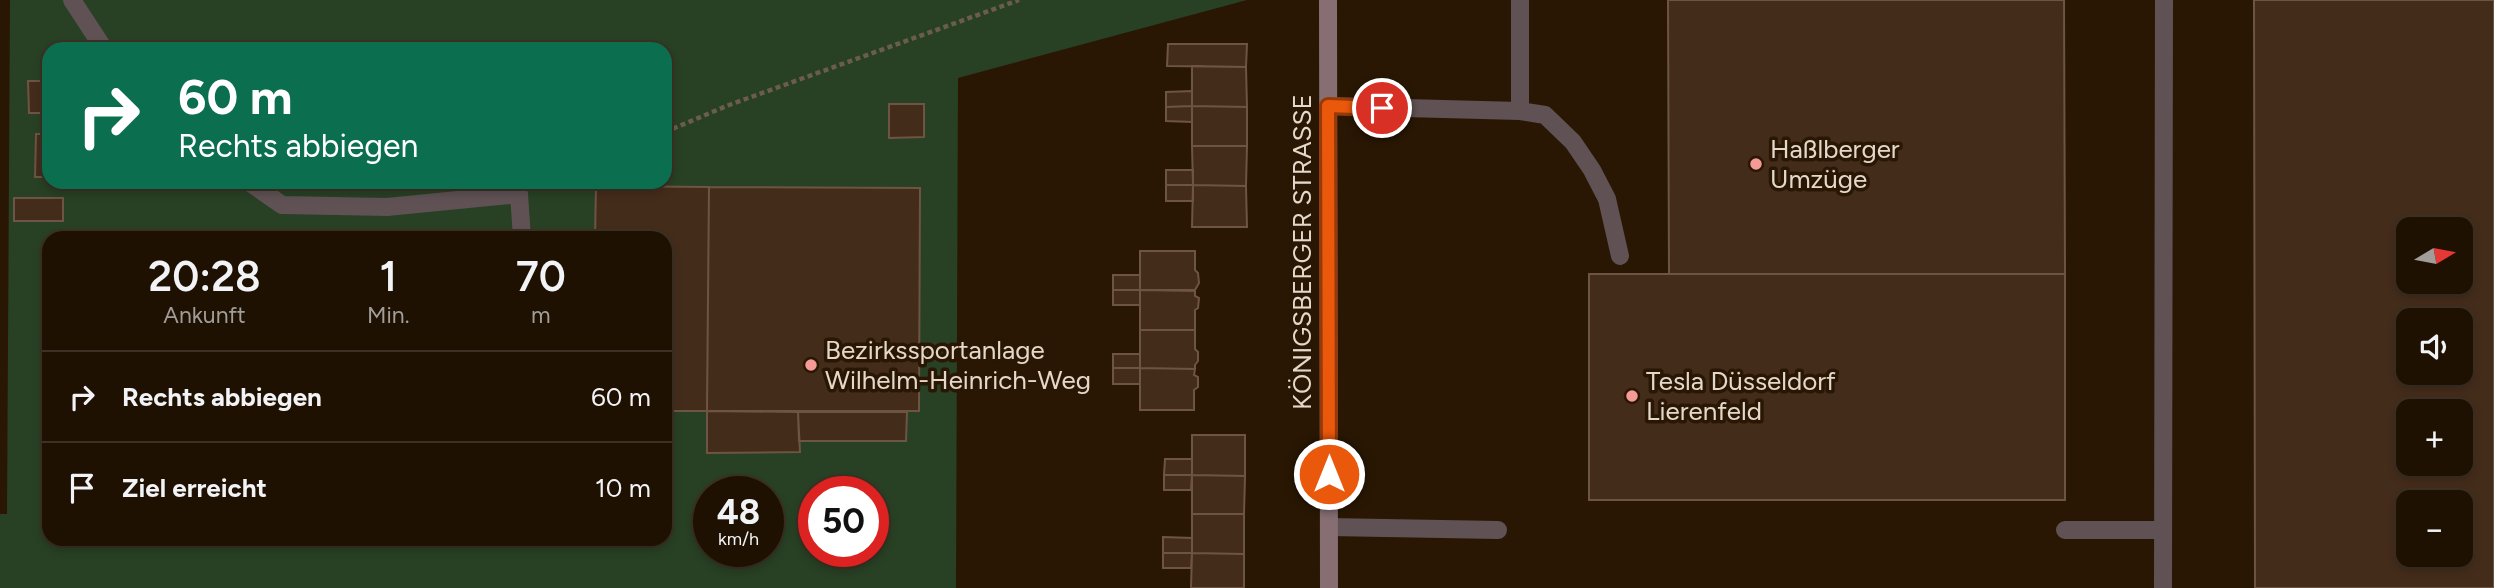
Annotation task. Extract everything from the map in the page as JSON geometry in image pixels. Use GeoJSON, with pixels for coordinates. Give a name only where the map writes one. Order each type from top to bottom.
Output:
{"type":"FeatureCollection","features":[{"type":"Feature","properties":{"kind":"main road","name":"KÖNIGSBERGER STRASSE"},"geometry":{"type":"LineString","coordinates":[[1328,0],[1329,588]]}},
{"type":"Feature","properties":{"kind":"lane"},"geometry":{"type":"LineString","coordinates":[[72,0],[99,42]]}},
{"type":"Feature","properties":{"kind":"lane"},"geometry":{"type":"LineString","coordinates":[[1520,0],[1520,111]]}},
{"type":"Feature","properties":{"kind":"lane"},"geometry":{"type":"LineString","coordinates":[[2163,588],[2164,0]]}},
{"type":"Feature","properties":{"kind":"lane"},"geometry":{"type":"LineString","coordinates":[[1328,106],[1520,111],[1545,115],[1573,142],[1607,199],[1620,256]]}},
{"type":"Feature","properties":{"kind":"lane"},"geometry":{"type":"LineString","coordinates":[[259,189],[282,205],[387,207],[519,194],[522,231]]}},
{"type":"Feature","properties":{"kind":"lane"},"geometry":{"type":"LineString","coordinates":[[1329,527],[1498,530]]}},
{"type":"Feature","properties":{"kind":"lane"},"geometry":{"type":"LineString","coordinates":[[2065,530],[2163,530]]}},
{"type":"Feature","properties":{"kind":"path"},"geometry":{"type":"LineString","coordinates":[[672,129],[729,105],[1019,0]]}},
{"type":"Feature","properties":{"kind":"green space","name":"Bezirkssportanlage Wilhelm-Heinrich-Weg"},"geometry":{"type":"Polygon","coordinates":[[[10,0],[1247,0],[958,78],[956,588],[0,588],[0,514],[7,514],[10,0]]]}},
{"type":"Feature","properties":{"kind":"building"},"geometry":{"type":"Polygon","coordinates":[[[1668,0],[2064,0],[2065,274],[1669,274],[1668,0]]]}},
{"type":"Feature","properties":{"kind":"building"},"geometry":{"type":"Polygon","coordinates":[[[2254,0],[2494,0],[2494,588],[2255,588],[2254,0]]]}},
{"type":"Feature","properties":{"kind":"building"},"geometry":{"type":"Polygon","coordinates":[[[1168,44],[1247,44],[1246,67],[1167,66],[1168,44]]]}},
{"type":"Feature","properties":{"kind":"building"},"geometry":{"type":"Polygon","coordinates":[[[1192,66],[1246,67],[1247,107],[1192,106],[1192,66]]]}},
{"type":"Feature","properties":{"kind":"building"},"geometry":{"type":"Polygon","coordinates":[[[28,81],[42,81],[42,113],[29,113],[28,81]]]}},
{"type":"Feature","properties":{"kind":"building"},"geometry":{"type":"Polygon","coordinates":[[[1192,91],[1192,106],[1166,107],[1166,92],[1192,91]]]}},
{"type":"Feature","properties":{"kind":"building"},"geometry":{"type":"Polygon","coordinates":[[[889,104],[924,104],[924,137],[889,138],[889,104]]]}},
{"type":"Feature","properties":{"kind":"building"},"geometry":{"type":"Polygon","coordinates":[[[1192,106],[1247,107],[1247,146],[1192,146],[1192,106]]]}},
{"type":"Feature","properties":{"kind":"building"},"geometry":{"type":"Polygon","coordinates":[[[1192,106],[1192,122],[1166,121],[1166,107],[1192,106]]]}},
{"type":"Feature","properties":{"kind":"building"},"geometry":{"type":"Polygon","coordinates":[[[36,134],[42,134],[42,177],[35,177],[36,134]]]}},
{"type":"Feature","properties":{"kind":"building"},"geometry":{"type":"Polygon","coordinates":[[[1192,146],[1247,146],[1246,186],[1193,185],[1192,146]]]}},
{"type":"Feature","properties":{"kind":"building"},"geometry":{"type":"Polygon","coordinates":[[[1166,170],[1193,170],[1193,185],[1166,185],[1166,170]]]}},
{"type":"Feature","properties":{"kind":"building"},"geometry":{"type":"Polygon","coordinates":[[[1166,185],[1193,185],[1193,201],[1166,201],[1166,185]]]}},
{"type":"Feature","properties":{"kind":"building"},"geometry":{"type":"Polygon","coordinates":[[[1193,185],[1246,186],[1247,227],[1192,227],[1193,185]]]}},
{"type":"Feature","properties":{"kind":"building"},"geometry":{"type":"Polygon","coordinates":[[[709,187],[707,411],[672,411],[672,231],[595,231],[596,189],[709,187]]]}},
{"type":"Feature","properties":{"kind":"building"},"geometry":{"type":"Polygon","coordinates":[[[709,187],[920,188],[919,411],[707,411],[709,187]]]}},
{"type":"Feature","properties":{"kind":"building"},"geometry":{"type":"Polygon","coordinates":[[[14,198],[63,198],[63,221],[14,221],[14,198]]]}},
{"type":"Feature","properties":{"kind":"building"},"geometry":{"type":"Polygon","coordinates":[[[1140,251],[1195,251],[1195,270],[1199,283],[1195,290],[1140,290],[1140,251]]]}},
{"type":"Feature","properties":{"kind":"building"},"geometry":{"type":"Polygon","coordinates":[[[1589,274],[2065,274],[2065,500],[1589,500],[1589,274]]]}},
{"type":"Feature","properties":{"kind":"building"},"geometry":{"type":"Polygon","coordinates":[[[1113,275],[1140,275],[1140,290],[1113,290],[1113,275]]]}},
{"type":"Feature","properties":{"kind":"building"},"geometry":{"type":"Polygon","coordinates":[[[1113,290],[1140,290],[1140,305],[1113,305],[1113,290]]]}},
{"type":"Feature","properties":{"kind":"building"},"geometry":{"type":"Polygon","coordinates":[[[1140,290],[1195,291],[1195,296],[1199,298],[1198,308],[1195,310],[1195,330],[1140,330],[1140,290]]]}},
{"type":"Feature","properties":{"kind":"building"},"geometry":{"type":"Polygon","coordinates":[[[1140,330],[1195,330],[1198,361],[1195,369],[1140,368],[1140,330]]]}},
{"type":"Feature","properties":{"kind":"building"},"geometry":{"type":"Polygon","coordinates":[[[1113,354],[1140,354],[1140,368],[1113,368],[1113,354]]]}},
{"type":"Feature","properties":{"kind":"building"},"geometry":{"type":"Polygon","coordinates":[[[1113,368],[1140,368],[1140,384],[1113,384],[1113,368]]]}},
{"type":"Feature","properties":{"kind":"building"},"geometry":{"type":"Polygon","coordinates":[[[1140,368],[1195,369],[1198,387],[1194,390],[1194,410],[1140,410],[1140,368]]]}},
{"type":"Feature","properties":{"kind":"building"},"geometry":{"type":"Polygon","coordinates":[[[707,411],[798,412],[800,452],[707,453],[707,411]]]}},
{"type":"Feature","properties":{"kind":"building"},"geometry":{"type":"Polygon","coordinates":[[[798,412],[907,412],[906,441],[799,441],[798,412]]]}},
{"type":"Feature","properties":{"kind":"building"},"geometry":{"type":"Polygon","coordinates":[[[1192,435],[1245,435],[1245,476],[1192,475],[1192,435]]]}},
{"type":"Feature","properties":{"kind":"building"},"geometry":{"type":"Polygon","coordinates":[[[1165,459],[1192,459],[1192,475],[1164,475],[1165,459]]]}},
{"type":"Feature","properties":{"kind":"building"},"geometry":{"type":"Polygon","coordinates":[[[1164,475],[1192,475],[1191,490],[1164,490],[1164,475]]]}},
{"type":"Feature","properties":{"kind":"building"},"geometry":{"type":"Polygon","coordinates":[[[1192,475],[1245,476],[1244,514],[1192,514],[1192,475]]]}},
{"type":"Feature","properties":{"kind":"building"},"geometry":{"type":"Polygon","coordinates":[[[1192,514],[1244,514],[1244,554],[1192,553],[1192,514]]]}},
{"type":"Feature","properties":{"kind":"building"},"geometry":{"type":"Polygon","coordinates":[[[1163,537],[1192,538],[1192,553],[1163,553],[1163,537]]]}},
{"type":"Feature","properties":{"kind":"building"},"geometry":{"type":"Polygon","coordinates":[[[1163,553],[1192,553],[1191,568],[1163,568],[1163,553]]]}},
{"type":"Feature","properties":{"kind":"building"},"geometry":{"type":"Polygon","coordinates":[[[1192,553],[1244,554],[1244,588],[1191,588],[1192,553]]]}},
{"type":"Feature","properties":{"kind":"place","name":"Haßlberger Umzüge"},"geometry":{"type":"Point","coordinates":[1756,164]}},
{"type":"Feature","properties":{"kind":"place","name":"Bezirkssportanlage Wilhelm-Heinrich-Weg"},"geometry":{"type":"Point","coordinates":[811,365]}},
{"type":"Feature","properties":{"kind":"place","name":"Tesla Düsseldorf Lierenfeld"},"geometry":{"type":"Point","coordinates":[1632,396]}},
{"type":"Feature","properties":{"kind":"route"},"geometry":{"type":"LineString","coordinates":[[1329,474],[1328,106],[1382,108]]}}]}
